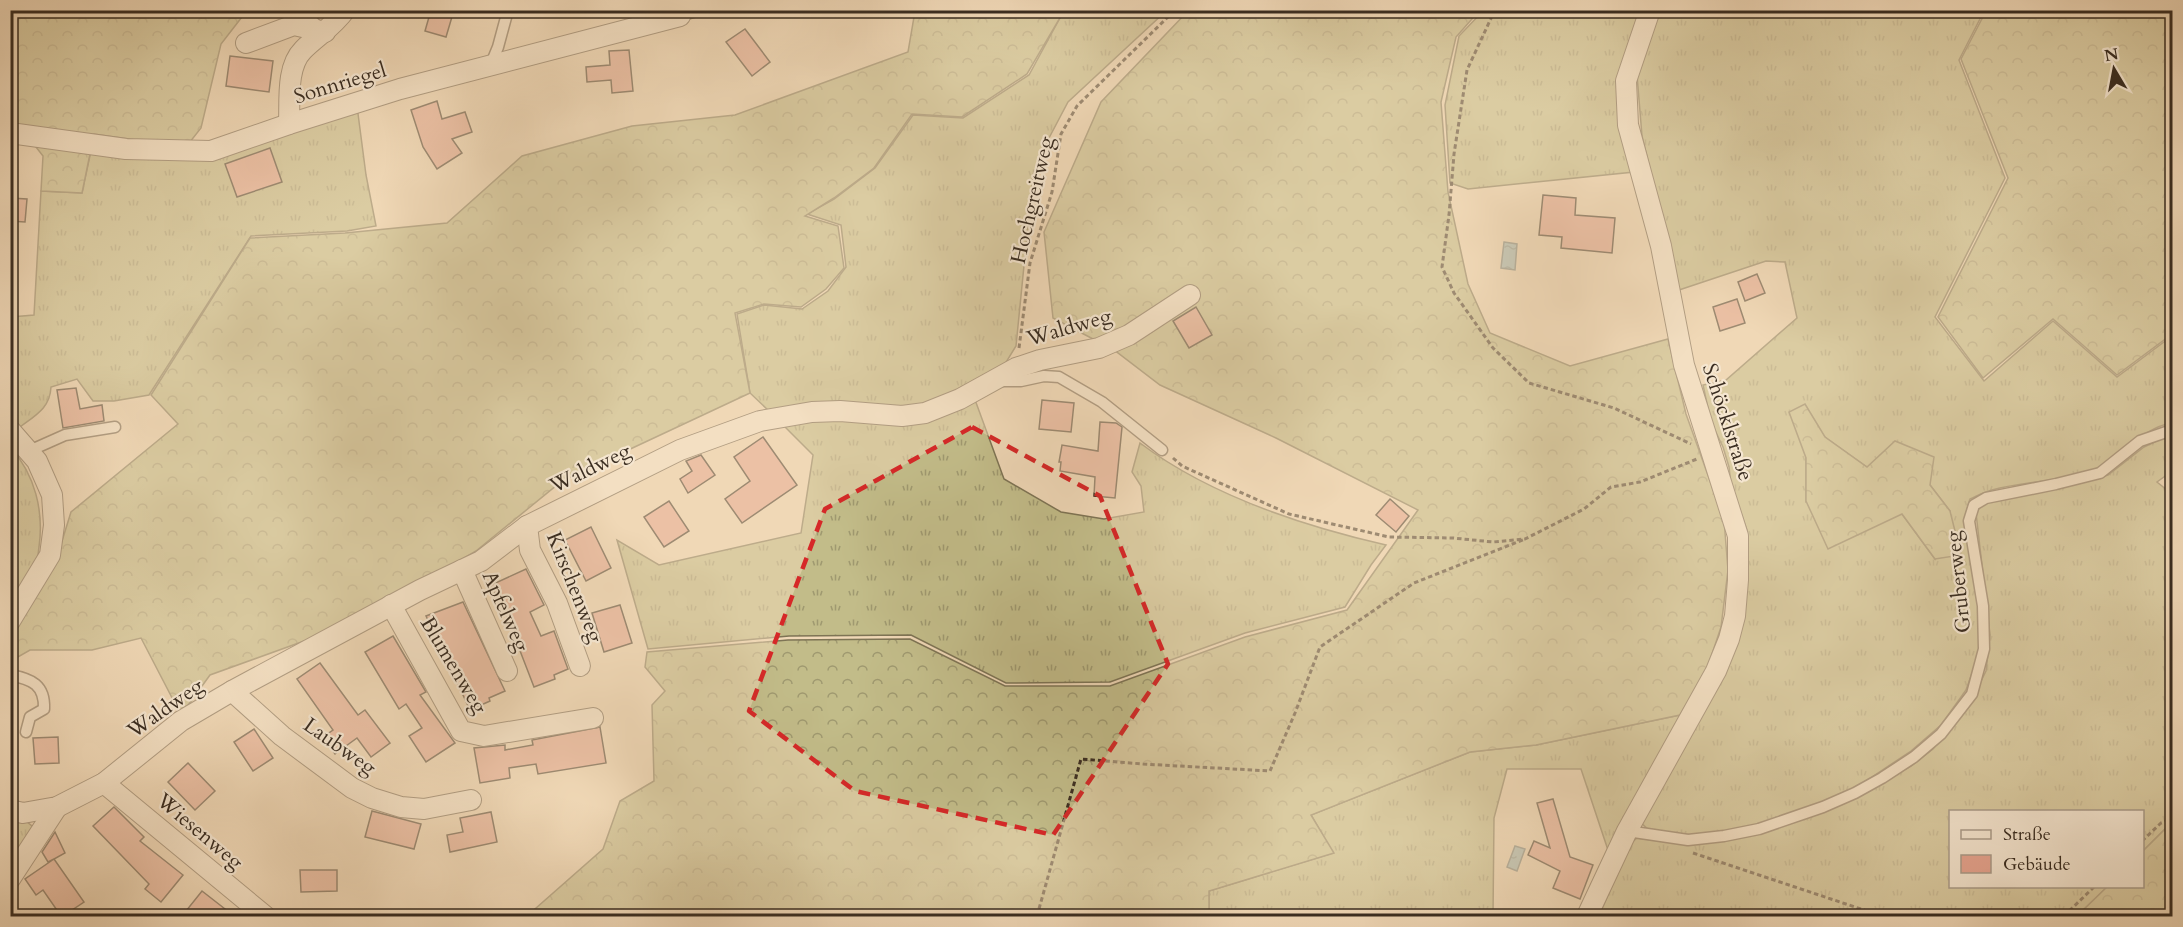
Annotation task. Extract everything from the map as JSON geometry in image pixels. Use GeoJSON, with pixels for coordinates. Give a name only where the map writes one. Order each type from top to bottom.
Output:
{"type":"FeatureCollection","features":[{"type":"Feature","properties":{"kind":"street"},"geometry":{"type":"LineString","coordinates":[[289,123],[291,72],[301,51],[335,24],[345,10]]}},
{"type":"Feature","properties":{"kind":"street","name":"Schöcklstraße"},"geometry":{"type":"LineString","coordinates":[[1587,916],[1627,831],[1716,671],[1729,639],[1735,616],[1738,580],[1738,536],[1684,365],[1661,246],[1628,126],[1626,81],[1650,10]]}},
{"type":"Feature","properties":{"kind":"street","name":"Sonnriegel"},"geometry":{"type":"LineString","coordinates":[[10,133],[126,149],[211,151],[289,123],[400,89],[690,13]]}},
{"type":"Feature","properties":{"kind":"street"},"geometry":{"type":"LineString","coordinates":[[246,43],[294,25],[325,32]]}},
{"type":"Feature","properties":{"kind":"street","name":"Waldweg"},"geometry":{"type":"LineString","coordinates":[[10,810],[23,813],[57,807],[104,783],[181,722],[232,691],[391,605],[481,561],[526,526],[680,450],[760,421],[812,412],[840,411],[902,416],[925,413],[960,399],[1016,368],[1040,360],[1099,348],[1129,335],[1190,295]]}},
{"type":"Feature","properties":{"kind":"street"},"geometry":{"type":"LineString","coordinates":[[10,430],[37,461],[52,495],[54,525],[50,555],[10,621]]}},
{"type":"Feature","properties":{"kind":"street","name":"Kirschenweg"},"geometry":{"type":"LineString","coordinates":[[526,526],[530,550],[557,603],[580,666]]}},
{"type":"Feature","properties":{"kind":"street","name":"Apfelweg"},"geometry":{"type":"LineString","coordinates":[[462,570],[507,671]]}},
{"type":"Feature","properties":{"kind":"street","name":"Blumenweg"},"geometry":{"type":"LineString","coordinates":[[391,605],[461,731],[484,736],[592,718]]}},
{"type":"Feature","properties":{"kind":"street","name":"Laubweg"},"geometry":{"type":"LineString","coordinates":[[232,691],[282,735],[352,788],[372,798],[401,807],[424,809],[471,800]]}},
{"type":"Feature","properties":{"kind":"street","name":"Wiesenweg"},"geometry":{"type":"LineString","coordinates":[[104,783],[265,916]]}},
{"type":"Feature","properties":{"kind":"street","name":"Waldweg"},"geometry":{"type":"LineString","coordinates":[[10,879],[57,807]]}},
{"type":"Feature","properties":{"kind":"lane"},"geometry":{"type":"LineString","coordinates":[[300,10],[325,32]]}},
{"type":"Feature","properties":{"kind":"lane"},"geometry":{"type":"LineString","coordinates":[[491,64],[508,10]]}},
{"type":"Feature","properties":{"kind":"lane"},"geometry":{"type":"LineString","coordinates":[[994,380],[1021,381],[1044,376],[1059,377],[1102,402],[1162,450]]}},
{"type":"Feature","properties":{"kind":"lane"},"geometry":{"type":"LineString","coordinates":[[29,451],[65,435],[115,427]]}},
{"type":"Feature","properties":{"kind":"lane","name":"Gruberweg"},"geometry":{"type":"LineString","coordinates":[[1627,831],[1688,840],[1724,837],[1759,830],[1855,793],[1914,757],[1941,734],[1972,694],[1984,649],[1983,606],[1970,521],[1974,506],[1986,498],[2100,473],[2140,441],[2172,430]]}},
{"type":"Feature","properties":{"kind":"lane"},"geometry":{"type":"LineString","coordinates":[[10,675],[25,678],[38,686],[44,697],[44,709],[30,717],[26,732]]}},
{"type":"Feature","properties":{"kind":"path","name":"Hochgreitweg"},"geometry":{"type":"LineString","coordinates":[[1016,368],[1030,263],[1052,192],[1061,134],[1077,106],[1175,10]]}},
{"type":"Feature","properties":{"kind":"path"},"geometry":{"type":"LineString","coordinates":[[1497,10],[1467,70],[1455,144],[1442,267],[1454,293],[1493,348],[1529,383],[1614,408],[1712,453]]}},
{"type":"Feature","properties":{"kind":"path"},"geometry":{"type":"LineString","coordinates":[[1162,450],[1182,466],[1289,514],[1389,537],[1453,538],[1493,542],[1525,539]]}},
{"type":"Feature","properties":{"kind":"path"},"geometry":{"type":"LineString","coordinates":[[1037,916],[1081,759],[1143,765],[1270,771],[1320,647],[1414,583],[1525,539],[1584,509],[1611,487],[1640,482],[1712,453]]}},
{"type":"Feature","properties":{"kind":"path"},"geometry":{"type":"LineString","coordinates":[[2144,839],[2161,823],[2172,819]]}},
{"type":"Feature","properties":{"kind":"path"},"geometry":{"type":"LineString","coordinates":[[1683,850],[1882,916]]}},
{"type":"Feature","properties":{"kind":"path"},"geometry":{"type":"LineString","coordinates":[[2064,916],[2093,888]]}},
{"type":"Feature","properties":{"kind":"highlighted area"},"geometry":{"type":"Polygon","coordinates":[[[972,427],[1100,496],[1168,664],[1053,835],[855,791],[749,711],[825,509],[972,427]]]}},
{"type":"Feature","properties":{"kind":"green space"},"geometry":{"type":"Polygon","coordinates":[[[237,10],[245,13],[221,44],[201,128],[186,147],[94,134],[82,193],[41,191],[43,156],[11,115],[10,11],[237,10]]]}},
{"type":"Feature","properties":{"kind":"green space"},"geometry":{"type":"Polygon","coordinates":[[[915,11],[1066,11],[1027,74],[962,117],[912,114],[874,168],[805,216],[838,226],[844,268],[826,289],[801,307],[764,304],[735,313],[750,393],[562,481],[476,551],[439,573],[318,636],[210,675],[181,715],[141,638],[92,650],[30,650],[11,661],[10,605],[58,554],[71,512],[178,424],[151,395],[250,238],[345,233],[447,223],[522,156],[632,126],[735,115],[908,52],[915,11]]]}},
{"type":"Feature","properties":{"kind":"green space"},"geometry":{"type":"Polygon","coordinates":[[[1067,11],[1166,11],[1068,102],[1049,138],[1033,175],[1016,346],[1005,364],[920,409],[770,412],[750,393],[737,314],[764,305],[802,309],[828,291],[846,267],[841,225],[807,214],[834,199],[875,168],[913,115],[963,118],[1029,75],[1061,16],[1067,11]]]}},
{"type":"Feature","properties":{"kind":"green space"},"geometry":{"type":"Polygon","coordinates":[[[1188,11],[1479,11],[1456,37],[1441,102],[1448,192],[1468,284],[1490,333],[1570,366],[1668,339],[1686,414],[1724,520],[1728,570],[1721,627],[1706,672],[1680,715],[1536,745],[1470,752],[1311,815],[1334,853],[1209,891],[1209,916],[527,916],[603,849],[620,801],[654,781],[652,705],[665,691],[645,667],[647,652],[788,640],[910,639],[1005,686],[1110,686],[1245,637],[1347,610],[1418,510],[1276,438],[1160,385],[1114,350],[1053,318],[1044,232],[1101,102],[1188,11]]]}},
{"type":"Feature","properties":{"kind":"green space"},"geometry":{"type":"Polygon","coordinates":[[[1483,11],[1642,11],[1618,80],[1634,172],[1468,189],[1450,183],[1445,105],[1459,36],[1483,11]]]}},
{"type":"Feature","properties":{"kind":"green space"},"geometry":{"type":"Polygon","coordinates":[[[1659,11],[1984,11],[1959,60],[2005,178],[1935,317],[1984,381],[2053,321],[2117,377],[2172,336],[2172,423],[2150,431],[2113,459],[2093,470],[2068,477],[2004,487],[1970,499],[1964,520],[1981,625],[1979,654],[1966,690],[1941,725],[1911,751],[1854,789],[1790,816],[1732,831],[1690,835],[1649,830],[1640,822],[1743,601],[1747,530],[1731,484],[1723,447],[1711,422],[1703,385],[1726,380],[1797,318],[1785,262],[1766,261],[1679,290],[1642,136],[1637,75],[1659,11]],[[1825,437],[1806,458],[1806,502],[1902,514],[1935,559],[1950,511],[1930,485],[1867,467],[1825,437]]]}},
{"type":"Feature","properties":{"kind":"green space"},"geometry":{"type":"Polygon","coordinates":[[[1986,11],[2172,11],[2172,334],[2117,375],[2053,319],[1983,378],[1938,317],[2008,178],[1961,59],[1986,11]]]}},
{"type":"Feature","properties":{"kind":"green space"},"geometry":{"type":"Polygon","coordinates":[[[357,106],[366,175],[376,226],[347,231],[251,236],[149,395],[114,401],[93,401],[77,379],[51,387],[45,406],[20,427],[11,422],[11,317],[34,315],[41,191],[82,193],[92,146],[191,158],[357,106]]]}},
{"type":"Feature","properties":{"kind":"green space"},"geometry":{"type":"Polygon","coordinates":[[[974,397],[1004,479],[1061,512],[1104,519],[1144,512],[1141,486],[1132,472],[1140,443],[1167,462],[1226,493],[1290,518],[1386,545],[1345,607],[1245,633],[1110,682],[1006,683],[911,635],[789,636],[648,649],[617,540],[659,565],[801,533],[813,455],[778,420],[868,416],[974,397]]]}},
{"type":"Feature","properties":{"kind":"green space"},"geometry":{"type":"Polygon","coordinates":[[[1805,404],[1825,437],[1867,467],[1895,441],[1934,457],[1930,485],[1950,511],[1961,555],[1935,559],[1902,514],[1828,549],[1806,501],[1806,458],[1789,412],[1805,404]]]}},
{"type":"Feature","properties":{"kind":"green space"},"geometry":{"type":"Polygon","coordinates":[[[2167,436],[2172,436],[2172,471],[2157,482],[2172,494],[2172,809],[2167,827],[2144,850],[2144,810],[1949,810],[1949,888],[2106,888],[2077,916],[1599,916],[1630,844],[1637,838],[1675,843],[1724,840],[1850,800],[1911,766],[1933,749],[1971,701],[1986,671],[1990,635],[1976,513],[1982,504],[2011,496],[2057,489],[2108,475],[2144,447],[2167,436]]]}},
{"type":"Feature","properties":{"kind":"green space"},"geometry":{"type":"Polygon","coordinates":[[[11,448],[32,482],[39,507],[40,534],[36,565],[11,604],[11,448]]]}},
{"type":"Feature","properties":{"kind":"green space"},"geometry":{"type":"Polygon","coordinates":[[[1680,715],[1608,850],[1581,769],[1507,769],[1494,818],[1493,916],[1209,916],[1209,891],[1333,853],[1311,815],[1470,752],[1536,745],[1680,715]]]}},
{"type":"Feature","properties":{"kind":"green space"},"geometry":{"type":"Polygon","coordinates":[[[2172,809],[2172,916],[2077,916],[2106,888],[2144,888],[2144,850],[2167,827],[2172,809]]]}},
{"type":"Feature","properties":{"kind":"green space"},"geometry":{"type":"Polygon","coordinates":[[[11,816],[22,818],[37,830],[11,869],[11,816]]]}},
{"type":"Feature","properties":{"kind":"water"},"geometry":{"type":"Polygon","coordinates":[[[1504,242],[1517,244],[1515,270],[1501,268],[1504,242]]]}},
{"type":"Feature","properties":{"kind":"water"},"geometry":{"type":"Polygon","coordinates":[[[1515,846],[1525,849],[1517,871],[1507,867],[1515,846]]]}},
{"type":"Feature","properties":{"kind":"building"},"geometry":{"type":"Polygon","coordinates":[[[431,10],[454,10],[446,37],[425,31],[431,10]]]}},
{"type":"Feature","properties":{"kind":"building"},"geometry":{"type":"Polygon","coordinates":[[[745,29],[770,62],[752,76],[726,42],[745,29]]]}},
{"type":"Feature","properties":{"kind":"building"},"geometry":{"type":"Polygon","coordinates":[[[629,50],[633,91],[612,93],[611,80],[587,82],[586,67],[610,65],[609,51],[629,50]]]}},
{"type":"Feature","properties":{"kind":"building"},"geometry":{"type":"Polygon","coordinates":[[[230,56],[273,61],[269,92],[226,86],[230,56]]]}},
{"type":"Feature","properties":{"kind":"building"},"geometry":{"type":"Polygon","coordinates":[[[437,101],[442,119],[465,112],[472,132],[452,139],[462,153],[437,169],[423,147],[411,110],[437,101]]]}},
{"type":"Feature","properties":{"kind":"building"},"geometry":{"type":"Polygon","coordinates":[[[270,148],[282,182],[237,197],[225,164],[270,148]]]}},
{"type":"Feature","properties":{"kind":"building"},"geometry":{"type":"Polygon","coordinates":[[[1543,195],[1576,198],[1575,215],[1615,218],[1612,253],[1561,248],[1562,237],[1539,235],[1543,195]]]}},
{"type":"Feature","properties":{"kind":"building"},"geometry":{"type":"Polygon","coordinates":[[[10,198],[27,199],[25,222],[10,221],[10,198]]]}},
{"type":"Feature","properties":{"kind":"building"},"geometry":{"type":"Polygon","coordinates":[[[1757,274],[1765,293],[1745,301],[1738,282],[1757,274]]]}},
{"type":"Feature","properties":{"kind":"building"},"geometry":{"type":"Polygon","coordinates":[[[1737,299],[1745,323],[1720,331],[1713,307],[1737,299]]]}},
{"type":"Feature","properties":{"kind":"building"},"geometry":{"type":"Polygon","coordinates":[[[1196,307],[1212,335],[1189,348],[1173,321],[1196,307]]]}},
{"type":"Feature","properties":{"kind":"building"},"geometry":{"type":"Polygon","coordinates":[[[76,388],[80,409],[102,405],[104,421],[63,428],[57,390],[76,388]]]}},
{"type":"Feature","properties":{"kind":"building"},"geometry":{"type":"Polygon","coordinates":[[[1042,400],[1074,403],[1071,432],[1039,429],[1042,400]]]}},
{"type":"Feature","properties":{"kind":"building"},"geometry":{"type":"Polygon","coordinates":[[[1100,422],[1116,423],[1122,427],[1115,498],[1094,496],[1095,477],[1060,471],[1062,445],[1098,451],[1100,422]]]}},
{"type":"Feature","properties":{"kind":"building"},"geometry":{"type":"Polygon","coordinates":[[[763,437],[797,485],[742,523],[725,499],[750,481],[734,457],[763,437]]]}},
{"type":"Feature","properties":{"kind":"building"},"geometry":{"type":"Polygon","coordinates":[[[701,455],[715,475],[688,493],[680,479],[692,471],[686,461],[701,455]]]}},
{"type":"Feature","properties":{"kind":"building"},"geometry":{"type":"Polygon","coordinates":[[[1390,499],[1409,516],[1396,532],[1376,515],[1390,499]]]}},
{"type":"Feature","properties":{"kind":"building"},"geometry":{"type":"Polygon","coordinates":[[[669,501],[689,531],[664,547],[644,517],[669,501]]]}},
{"type":"Feature","properties":{"kind":"building"},"geometry":{"type":"Polygon","coordinates":[[[591,527],[611,568],[586,581],[565,540],[591,527]]]}},
{"type":"Feature","properties":{"kind":"building"},"geometry":{"type":"Polygon","coordinates":[[[526,569],[544,605],[530,612],[541,636],[554,631],[568,669],[554,675],[555,679],[534,687],[517,643],[520,642],[491,585],[526,569]]]}},
{"type":"Feature","properties":{"kind":"building"},"geometry":{"type":"Polygon","coordinates":[[[463,602],[505,691],[470,710],[426,616],[463,602]]]}},
{"type":"Feature","properties":{"kind":"building"},"geometry":{"type":"Polygon","coordinates":[[[620,605],[632,643],[604,652],[592,613],[620,605]]]}},
{"type":"Feature","properties":{"kind":"building"},"geometry":{"type":"Polygon","coordinates":[[[393,636],[426,692],[420,695],[455,743],[426,762],[409,736],[422,728],[406,704],[399,709],[365,652],[393,636]]]}},
{"type":"Feature","properties":{"kind":"building"},"geometry":{"type":"Polygon","coordinates":[[[320,663],[358,715],[365,710],[390,743],[371,757],[357,738],[335,754],[323,737],[333,730],[297,679],[320,663]]]}},
{"type":"Feature","properties":{"kind":"building"},"geometry":{"type":"Polygon","coordinates":[[[600,727],[606,763],[538,774],[536,764],[509,768],[510,778],[480,783],[474,748],[505,745],[505,750],[533,745],[532,740],[600,727]]]}},
{"type":"Feature","properties":{"kind":"building"},"geometry":{"type":"Polygon","coordinates":[[[254,729],[273,758],[253,771],[234,742],[254,729]]]}},
{"type":"Feature","properties":{"kind":"building"},"geometry":{"type":"Polygon","coordinates":[[[58,737],[59,763],[35,764],[33,738],[58,737]]]}},
{"type":"Feature","properties":{"kind":"building"},"geometry":{"type":"Polygon","coordinates":[[[188,763],[215,791],[195,810],[168,782],[188,763]]]}},
{"type":"Feature","properties":{"kind":"building"},"geometry":{"type":"Polygon","coordinates":[[[1553,799],[1570,857],[1593,865],[1580,899],[1553,888],[1560,871],[1528,855],[1534,841],[1550,848],[1537,803],[1553,799]]]}},
{"type":"Feature","properties":{"kind":"building"},"geometry":{"type":"Polygon","coordinates":[[[114,807],[144,837],[140,841],[183,875],[161,902],[145,889],[149,884],[93,826],[114,807]]]}},
{"type":"Feature","properties":{"kind":"building"},"geometry":{"type":"Polygon","coordinates":[[[372,811],[421,824],[414,849],[365,837],[372,811]]]}},
{"type":"Feature","properties":{"kind":"building"},"geometry":{"type":"Polygon","coordinates":[[[491,812],[497,842],[450,852],[447,835],[463,832],[460,818],[491,812]]]}},
{"type":"Feature","properties":{"kind":"building"},"geometry":{"type":"Polygon","coordinates":[[[55,832],[65,853],[48,862],[42,852],[55,832]]]}},
{"type":"Feature","properties":{"kind":"building"},"geometry":{"type":"Polygon","coordinates":[[[54,859],[84,902],[63,916],[43,890],[36,895],[25,879],[54,859]]]}},
{"type":"Feature","properties":{"kind":"building"},"geometry":{"type":"Polygon","coordinates":[[[300,870],[337,870],[337,891],[301,892],[300,870]]]}},
{"type":"Feature","properties":{"kind":"building"},"geometry":{"type":"Polygon","coordinates":[[[202,891],[234,916],[182,916],[202,891]]]}}]}
